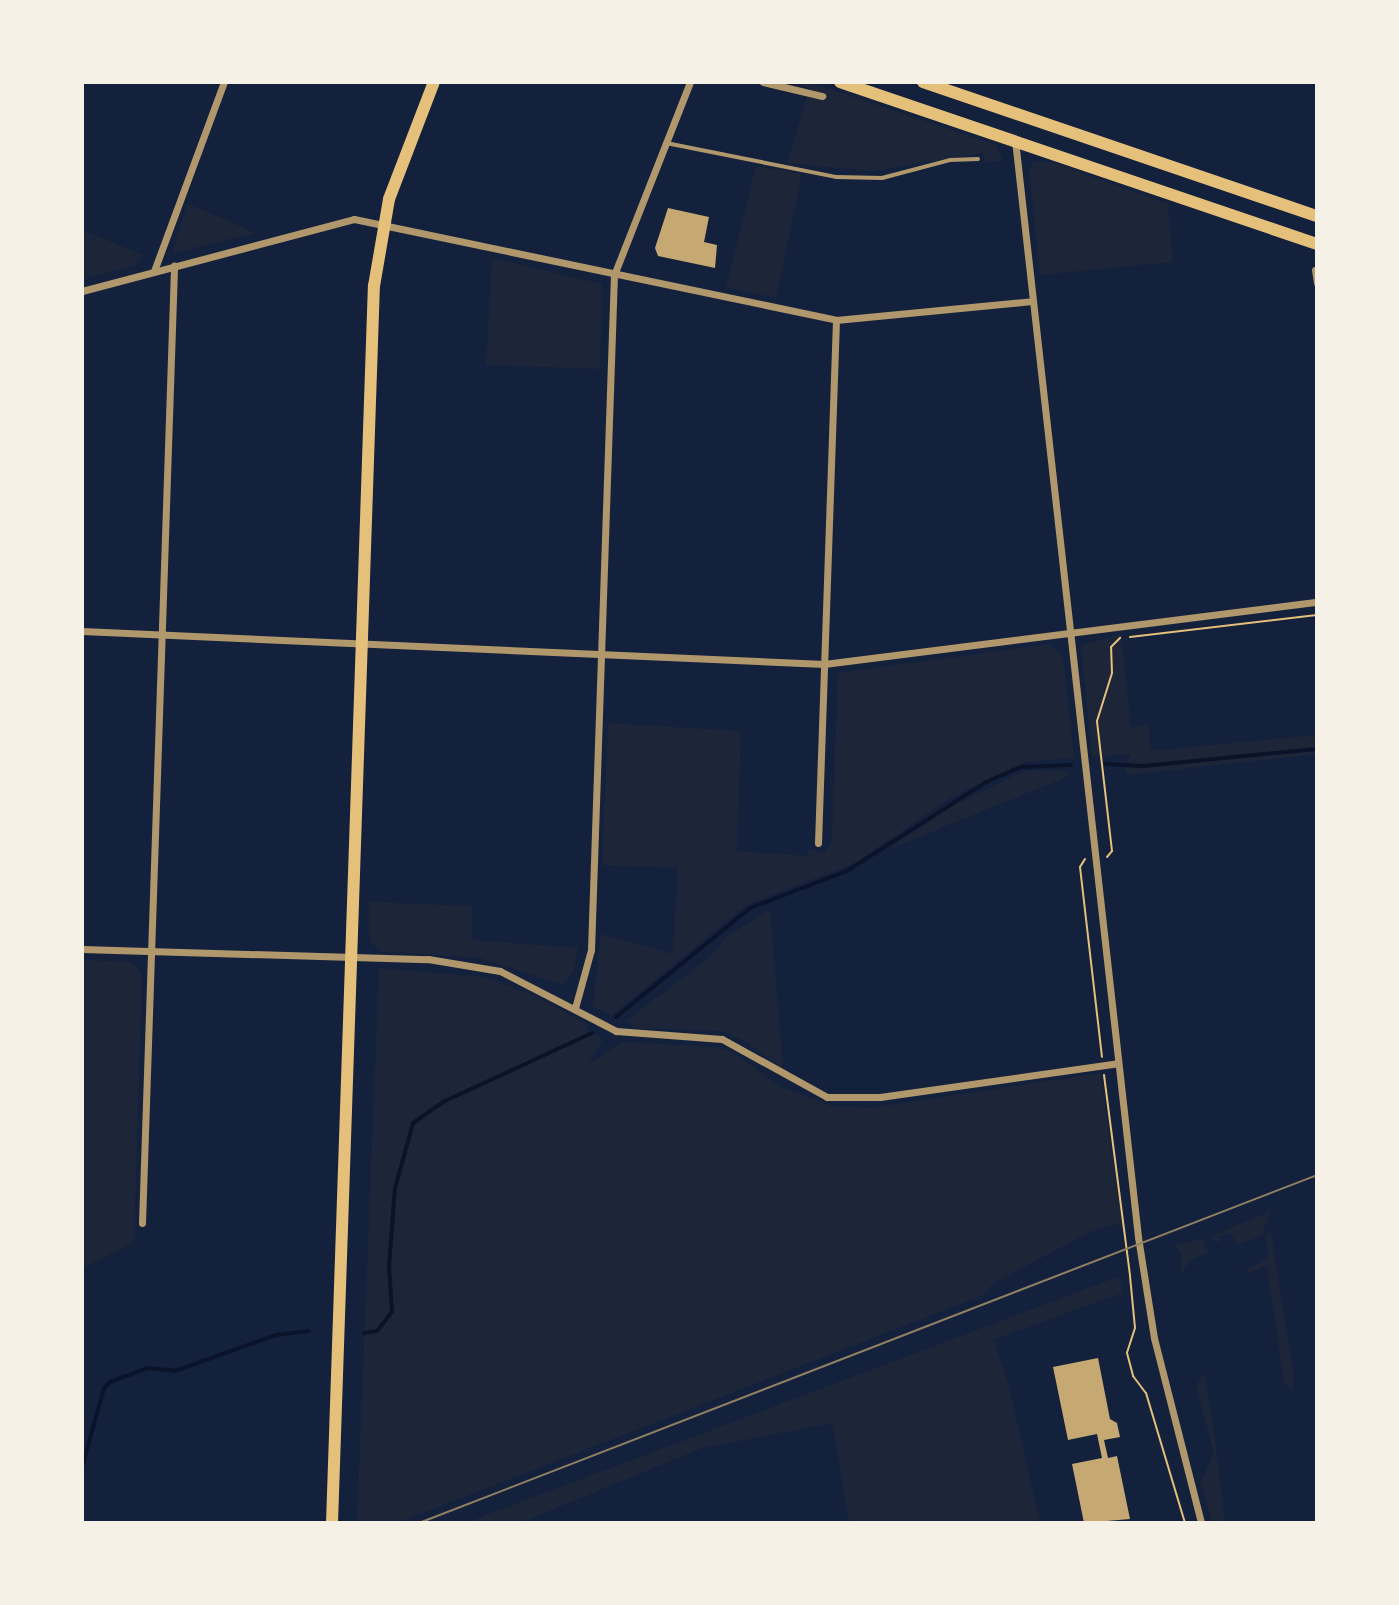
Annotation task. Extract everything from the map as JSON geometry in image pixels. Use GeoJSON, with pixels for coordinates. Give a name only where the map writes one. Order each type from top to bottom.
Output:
{"type":"FeatureCollection","features":[{"type":"Feature","properties":{"kind":"main road"},"geometry":{"type":"LineString","coordinates":[[332,1523],[372,330],[383,223],[434,82]]}},
{"type":"Feature","properties":{"kind":"main road"},"geometry":{"type":"LineString","coordinates":[[840,82],[1317,244]]}},
{"type":"Feature","properties":{"kind":"main road"},"geometry":{"type":"LineString","coordinates":[[923,82],[1317,216]]}},
{"type":"Feature","properties":{"kind":"street"},"geometry":{"type":"LineString","coordinates":[[154,271],[224,82]]}},
{"type":"Feature","properties":{"kind":"street"},"geometry":{"type":"LineString","coordinates":[[575,1008],[591,950],[614,275],[690,82]]}},
{"type":"Feature","properties":{"kind":"street"},"geometry":{"type":"LineString","coordinates":[[763,82],[822,96]]}},
{"type":"Feature","properties":{"kind":"street"},"geometry":{"type":"LineString","coordinates":[[1015,140],[1146,1296],[1201,1523]]}},
{"type":"Feature","properties":{"kind":"street"},"geometry":{"type":"LineString","coordinates":[[82,291],[354,219],[836,320],[1032,301]]}},
{"type":"Feature","properties":{"kind":"street"},"geometry":{"type":"LineString","coordinates":[[142,1223],[174,266]]}},
{"type":"Feature","properties":{"kind":"street"},"geometry":{"type":"LineString","coordinates":[[1315,270],[1317,283]]}},
{"type":"Feature","properties":{"kind":"street"},"geometry":{"type":"LineString","coordinates":[[818,843],[836,320]]}},
{"type":"Feature","properties":{"kind":"street"},"geometry":{"type":"LineString","coordinates":[[82,631],[824,664],[1317,602]]}},
{"type":"Feature","properties":{"kind":"street"},"geometry":{"type":"LineString","coordinates":[[82,949],[351,960],[428,959],[500,971],[626,1034],[722,1039],[827,1097],[880,1097],[1118,1063]]}},
{"type":"Feature","properties":{"kind":"lane"},"geometry":{"type":"LineString","coordinates":[[666,143],[836,177],[882,178],[950,160],[978,159]]}},
{"type":"Feature","properties":{"kind":"path"},"geometry":{"type":"LineString","coordinates":[[1103,857],[1112,851],[1097,721],[1111,679],[1114,641],[1317,615]]}},
{"type":"Feature","properties":{"kind":"path"},"geometry":{"type":"LineString","coordinates":[[1086,859],[1080,867],[1102,1056]]}},
{"type":"Feature","properties":{"kind":"path"},"geometry":{"type":"LineString","coordinates":[[1103,1074],[1135,1325],[1127,1353],[1133,1376],[1146,1393],[1185,1523]]}},
{"type":"Feature","properties":{"kind":"shaded area"},"geometry":{"type":"Polygon","coordinates":[[[788,82],[809,82],[996,145],[1003,161],[985,162],[983,153],[872,171],[787,163],[810,88],[788,82]]]}},
{"type":"Feature","properties":{"kind":"shaded area"},"geometry":{"type":"Polygon","coordinates":[[[1033,162],[1052,162],[1168,204],[1173,262],[1040,275],[1029,170],[1033,162]]]}},
{"type":"Feature","properties":{"kind":"shaded area"},"geometry":{"type":"Polygon","coordinates":[[[756,166],[802,174],[776,298],[726,287],[756,166]]]}},
{"type":"Feature","properties":{"kind":"shaded area"},"geometry":{"type":"Polygon","coordinates":[[[187,203],[255,233],[173,253],[187,203]]]}},
{"type":"Feature","properties":{"kind":"shaded area"},"geometry":{"type":"Polygon","coordinates":[[[82,230],[144,255],[135,265],[82,280],[82,230]]]}},
{"type":"Feature","properties":{"kind":"shaded area"},"geometry":{"type":"Polygon","coordinates":[[[492,258],[602,284],[600,369],[486,365],[492,258]]]}},
{"type":"Feature","properties":{"kind":"shaded area"},"geometry":{"type":"Polygon","coordinates":[[[1121,634],[1131,727],[1148,725],[1151,751],[1317,735],[1317,754],[1128,775],[1124,769],[1131,754],[1092,757],[1081,646],[1121,634]]]}},
{"type":"Feature","properties":{"kind":"shaded area"},"geometry":{"type":"Polygon","coordinates":[[[1049,644],[1063,656],[1074,758],[1024,762],[950,798],[855,863],[746,905],[612,1015],[593,1007],[601,934],[673,954],[678,868],[602,865],[608,723],[741,731],[737,851],[808,856],[809,849],[825,854],[832,839],[838,673],[1049,644]]]}},
{"type":"Feature","properties":{"kind":"shaded area"},"geometry":{"type":"Polygon","coordinates":[[[1067,770],[1069,776],[887,850],[956,804],[1024,771],[1067,770]]]}},
{"type":"Feature","properties":{"kind":"shaded area"},"geometry":{"type":"Polygon","coordinates":[[[369,902],[472,906],[472,940],[578,948],[574,971],[563,985],[480,958],[380,951],[370,942],[369,902]]]}},
{"type":"Feature","properties":{"kind":"shaded area"},"geometry":{"type":"Polygon","coordinates":[[[770,909],[783,1069],[742,1039],[720,1031],[634,1028],[626,1021],[710,957],[726,937],[770,909]]]}},
{"type":"Feature","properties":{"kind":"shaded area"},"geometry":{"type":"Polygon","coordinates":[[[82,960],[133,962],[142,976],[134,1242],[82,1268],[82,960]]]}},
{"type":"Feature","properties":{"kind":"shaded area"},"geometry":{"type":"Polygon","coordinates":[[[379,968],[483,977],[536,996],[589,1025],[586,1029],[603,1040],[587,1065],[623,1042],[716,1047],[732,1052],[781,1087],[832,1106],[870,1108],[1100,1073],[1124,1231],[1117,1223],[1090,1232],[992,1284],[986,1294],[397,1523],[357,1523],[379,968]]]}},
{"type":"Feature","properties":{"kind":"shaded area"},"geometry":{"type":"Polygon","coordinates":[[[1271,1211],[1262,1235],[1238,1245],[1230,1233],[1219,1237],[1221,1243],[1213,1240],[1212,1236],[1271,1211]]]}},
{"type":"Feature","properties":{"kind":"shaded area"},"geometry":{"type":"Polygon","coordinates":[[[1271,1232],[1294,1377],[1293,1390],[1284,1383],[1267,1266],[1249,1274],[1247,1269],[1268,1259],[1266,1234],[1271,1232]]]}},
{"type":"Feature","properties":{"kind":"shaded area"},"geometry":{"type":"Polygon","coordinates":[[[1203,1239],[1208,1253],[1189,1261],[1181,1274],[1181,1253],[1174,1245],[1203,1239]]]}},
{"type":"Feature","properties":{"kind":"shaded area"},"geometry":{"type":"Polygon","coordinates":[[[1115,1278],[1121,1279],[1122,1293],[993,1340],[1008,1382],[1040,1523],[849,1523],[833,1423],[702,1448],[520,1523],[465,1523],[1115,1278]]]}},
{"type":"Feature","properties":{"kind":"shaded area"},"geometry":{"type":"Polygon","coordinates":[[[1204,1372],[1225,1523],[1212,1523],[1201,1482],[1214,1453],[1196,1386],[1204,1372]]]}},
{"type":"Feature","properties":{"kind":"building"},"geometry":{"type":"Polygon","coordinates":[[[668,208],[709,217],[704,242],[717,245],[715,268],[658,256],[655,248],[668,208]]]}},
{"type":"Feature","properties":{"kind":"building"},"geometry":{"type":"Polygon","coordinates":[[[1098,1358],[1110,1419],[1117,1423],[1120,1437],[1104,1440],[1108,1458],[1117,1456],[1130,1519],[1084,1523],[1072,1464],[1102,1458],[1097,1434],[1068,1440],[1053,1367],[1098,1358]]]}},
{"type":"Feature","properties":{"kind":"waterway"},"geometry":{"type":"LineString","coordinates":[[1105,764],[1143,766],[1317,749]]}},
{"type":"Feature","properties":{"kind":"waterway"},"geometry":{"type":"LineString","coordinates":[[616,1017],[750,908],[847,871],[986,782],[1022,767],[1071,765]]}},
{"type":"Feature","properties":{"kind":"waterway"},"geometry":{"type":"LineString","coordinates":[[364,1333],[377,1331],[392,1312],[389,1266],[395,1188],[413,1123],[445,1101],[592,1033]]}},
{"type":"Feature","properties":{"kind":"waterway"},"geometry":{"type":"LineString","coordinates":[[82,1467],[104,1388],[110,1382],[148,1368],[175,1371],[276,1335],[309,1331]]}},
{"type":"Feature","properties":{"kind":"tram line"},"geometry":{"type":"LineString","coordinates":[[419,1523],[1317,1175]]}}]}
